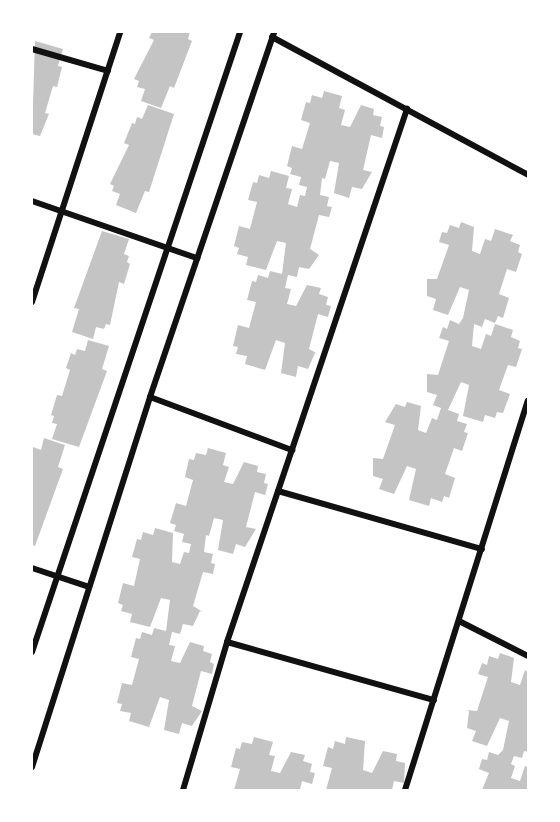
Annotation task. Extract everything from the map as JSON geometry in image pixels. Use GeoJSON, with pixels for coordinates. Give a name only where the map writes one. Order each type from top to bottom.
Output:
{"type":"FeatureCollection","features":[{"type":"Feature","properties":{"kind":"street"},"geometry":{"type":"LineString","coordinates":[[32,302],[33,291],[120,32]]}},
{"type":"Feature","properties":{"kind":"street"},"geometry":{"type":"LineString","coordinates":[[32,652],[55,576],[240,32]]}},
{"type":"Feature","properties":{"kind":"street"},"geometry":{"type":"LineString","coordinates":[[32,768],[150,396],[273,34],[528,175]]}},
{"type":"Feature","properties":{"kind":"street"},"geometry":{"type":"LineString","coordinates":[[32,49],[108,71]]}},
{"type":"Feature","properties":{"kind":"street"},"geometry":{"type":"LineString","coordinates":[[183,790],[227,642],[407,109]]}},
{"type":"Feature","properties":{"kind":"street"},"geometry":{"type":"LineString","coordinates":[[32,201],[197,258]]}},
{"type":"Feature","properties":{"kind":"street"},"geometry":{"type":"LineString","coordinates":[[150,396],[292,450]]}},
{"type":"Feature","properties":{"kind":"street"},"geometry":{"type":"LineString","coordinates":[[405,790],[528,401]]}},
{"type":"Feature","properties":{"kind":"street"},"geometry":{"type":"LineString","coordinates":[[278,491],[482,549]]}},
{"type":"Feature","properties":{"kind":"street"},"geometry":{"type":"LineString","coordinates":[[32,568],[89,587]]}},
{"type":"Feature","properties":{"kind":"street"},"geometry":{"type":"LineString","coordinates":[[459,621],[528,656]]}},
{"type":"Feature","properties":{"kind":"street"},"geometry":{"type":"LineString","coordinates":[[227,642],[434,700]]}},
{"type":"Feature","properties":{"kind":"building"},"geometry":{"type":"Polygon","coordinates":[[[152,32],[190,32],[188,39],[192,41],[174,88],[170,86],[161,108],[141,101],[145,89],[137,87],[139,81],[134,79],[154,40],[149,38],[152,32]]]}},
{"type":"Feature","properties":{"kind":"building"},"geometry":{"type":"Polygon","coordinates":[[[35,41],[63,49],[58,66],[62,67],[57,87],[53,86],[45,113],[49,114],[40,136],[32,134],[35,41]]]}},
{"type":"Feature","properties":{"kind":"building"},"geometry":{"type":"Polygon","coordinates":[[[324,91],[342,96],[339,108],[345,110],[341,125],[350,127],[361,105],[374,109],[373,115],[382,117],[380,126],[384,127],[382,138],[371,135],[363,170],[372,172],[362,189],[352,187],[349,198],[334,193],[339,163],[330,161],[325,179],[322,178],[320,195],[329,197],[327,206],[332,207],[329,217],[319,215],[310,249],[319,255],[309,269],[299,267],[297,277],[288,275],[285,288],[291,289],[287,304],[296,306],[307,285],[321,288],[319,294],[328,297],[326,305],[331,306],[328,317],[318,314],[309,349],[318,354],[315,353],[308,369],[298,366],[296,377],[281,373],[285,343],[276,340],[265,370],[245,364],[247,356],[236,354],[238,347],[233,346],[238,325],[249,328],[256,302],[247,300],[252,281],[256,282],[258,275],[268,278],[270,271],[282,274],[286,243],[277,241],[266,270],[246,265],[248,257],[237,254],[239,248],[234,246],[239,226],[250,229],[257,202],[248,200],[253,182],[257,183],[259,175],[269,178],[271,171],[289,176],[286,188],[292,189],[288,204],[297,207],[300,195],[305,196],[307,187],[299,185],[301,177],[290,174],[292,168],[287,166],[292,146],[302,149],[310,123],[301,120],[306,102],[310,103],[312,95],[322,98],[324,91]]]}},
{"type":"Feature","properties":{"kind":"building"},"geometry":{"type":"Polygon","coordinates":[[[148,105],[174,114],[149,192],[145,191],[136,213],[116,205],[120,194],[112,191],[114,186],[110,184],[129,145],[124,143],[132,123],[135,124],[137,117],[142,119],[148,105]]]}},
{"type":"Feature","properties":{"kind":"building"},"geometry":{"type":"Polygon","coordinates":[[[461,222],[474,227],[472,251],[480,254],[485,239],[491,241],[495,229],[513,235],[510,241],[520,245],[518,252],[522,254],[516,272],[507,269],[499,294],[509,298],[503,318],[498,316],[495,323],[485,319],[482,327],[474,324],[472,346],[481,349],[486,334],[491,336],[495,324],[513,330],[511,337],[520,341],[518,348],[522,349],[516,367],[508,365],[499,390],[510,394],[503,413],[497,412],[495,418],[485,415],[483,422],[463,416],[469,385],[461,382],[448,410],[459,414],[457,421],[467,424],[464,432],[468,433],[462,451],[454,448],[445,474],[455,478],[449,498],[444,496],[442,502],[431,498],[429,506],[409,500],[416,469],[407,466],[394,494],[379,489],[383,479],[373,476],[373,458],[383,459],[395,425],[385,422],[396,404],[405,407],[407,402],[421,406],[418,430],[426,433],[432,418],[437,420],[441,408],[433,405],[437,395],[427,392],[427,374],[438,375],[449,341],[439,338],[443,327],[447,329],[450,320],[459,324],[463,318],[469,290],[460,287],[448,315],[433,310],[436,299],[427,296],[427,279],[437,279],[449,245],[439,242],[442,232],[447,233],[450,225],[459,228],[461,222]]]}},
{"type":"Feature","properties":{"kind":"building"},"geometry":{"type":"Polygon","coordinates":[[[102,231],[129,239],[124,254],[129,256],[127,262],[130,264],[124,284],[119,282],[110,325],[106,324],[104,329],[96,327],[93,339],[72,332],[79,309],[74,308],[102,231]]]}},
{"type":"Feature","properties":{"kind":"building"},"geometry":{"type":"Polygon","coordinates":[[[88,340],[109,346],[102,369],[107,371],[79,447],[52,439],[57,424],[52,423],[54,416],[51,415],[57,395],[62,396],[70,370],[66,368],[71,353],[75,355],[77,349],[85,351],[88,340]]]}},
{"type":"Feature","properties":{"kind":"building"},"geometry":{"type":"Polygon","coordinates":[[[44,438],[65,445],[58,467],[63,469],[35,546],[32,545],[32,451],[33,447],[41,450],[44,438]]]}},
{"type":"Feature","properties":{"kind":"building"},"geometry":{"type":"Polygon","coordinates":[[[208,448],[226,453],[223,465],[229,467],[224,482],[233,484],[244,462],[258,466],[257,472],[266,474],[264,483],[268,484],[265,495],[255,492],[246,527],[256,529],[245,547],[236,544],[233,554],[218,550],[223,520],[214,518],[209,536],[206,535],[204,552],[213,554],[211,563],[215,564],[213,574],[203,572],[193,606],[203,612],[200,611],[193,626],[183,624],[180,634],[172,632],[169,645],[175,646],[171,661],[180,663],[190,642],[204,646],[203,651],[212,654],[210,662],[214,664],[212,674],[201,671],[192,706],[202,711],[192,726],[182,723],[179,734],[164,730],[169,700],[160,697],[149,727],[129,721],[131,713],[120,711],[122,704],[117,703],[122,683],[132,685],[139,659],[131,657],[136,638],[140,639],[142,632],[152,635],[154,628],[166,631],[170,600],[161,598],[150,627],[130,622],[132,614],[121,611],[123,605],[118,603],[123,583],[134,586],[140,559],[132,557],[137,539],[141,540],[143,532],[153,535],[155,528],[173,533],[172,562],[180,564],[184,552],[189,553],[191,544],[182,542],[184,534],[174,531],[176,525],[170,523],[176,503],[186,506],[193,480],[185,477],[189,459],[194,460],[196,453],[206,455],[208,448]]]}},
{"type":"Feature","properties":{"kind":"building"},"geometry":{"type":"Polygon","coordinates":[[[500,653],[514,658],[511,682],[520,685],[525,670],[528,672],[528,752],[524,751],[522,758],[514,756],[511,764],[515,766],[511,778],[520,781],[525,766],[528,767],[528,790],[482,790],[489,773],[479,769],[482,759],[487,760],[489,752],[498,755],[503,750],[509,721],[500,718],[487,746],[472,741],[476,731],[467,728],[469,711],[466,710],[477,711],[488,677],[478,674],[482,663],[487,665],[489,656],[498,659],[500,653]]]}},
{"type":"Feature","properties":{"kind":"building"},"geometry":{"type":"Polygon","coordinates":[[[254,737],[273,742],[269,755],[275,756],[271,771],[280,773],[291,752],[305,755],[303,761],[312,764],[310,772],[315,773],[312,784],[302,781],[300,790],[234,790],[240,769],[231,767],[236,748],[240,749],[242,742],[252,744],[254,737]]]}},
{"type":"Feature","properties":{"kind":"building"},"geometry":{"type":"Polygon","coordinates":[[[346,737],[365,741],[363,770],[372,773],[383,751],[397,754],[396,761],[405,763],[404,783],[394,781],[392,790],[326,790],[332,768],[323,766],[328,747],[333,749],[335,741],[345,744],[346,737]]]}}]}
